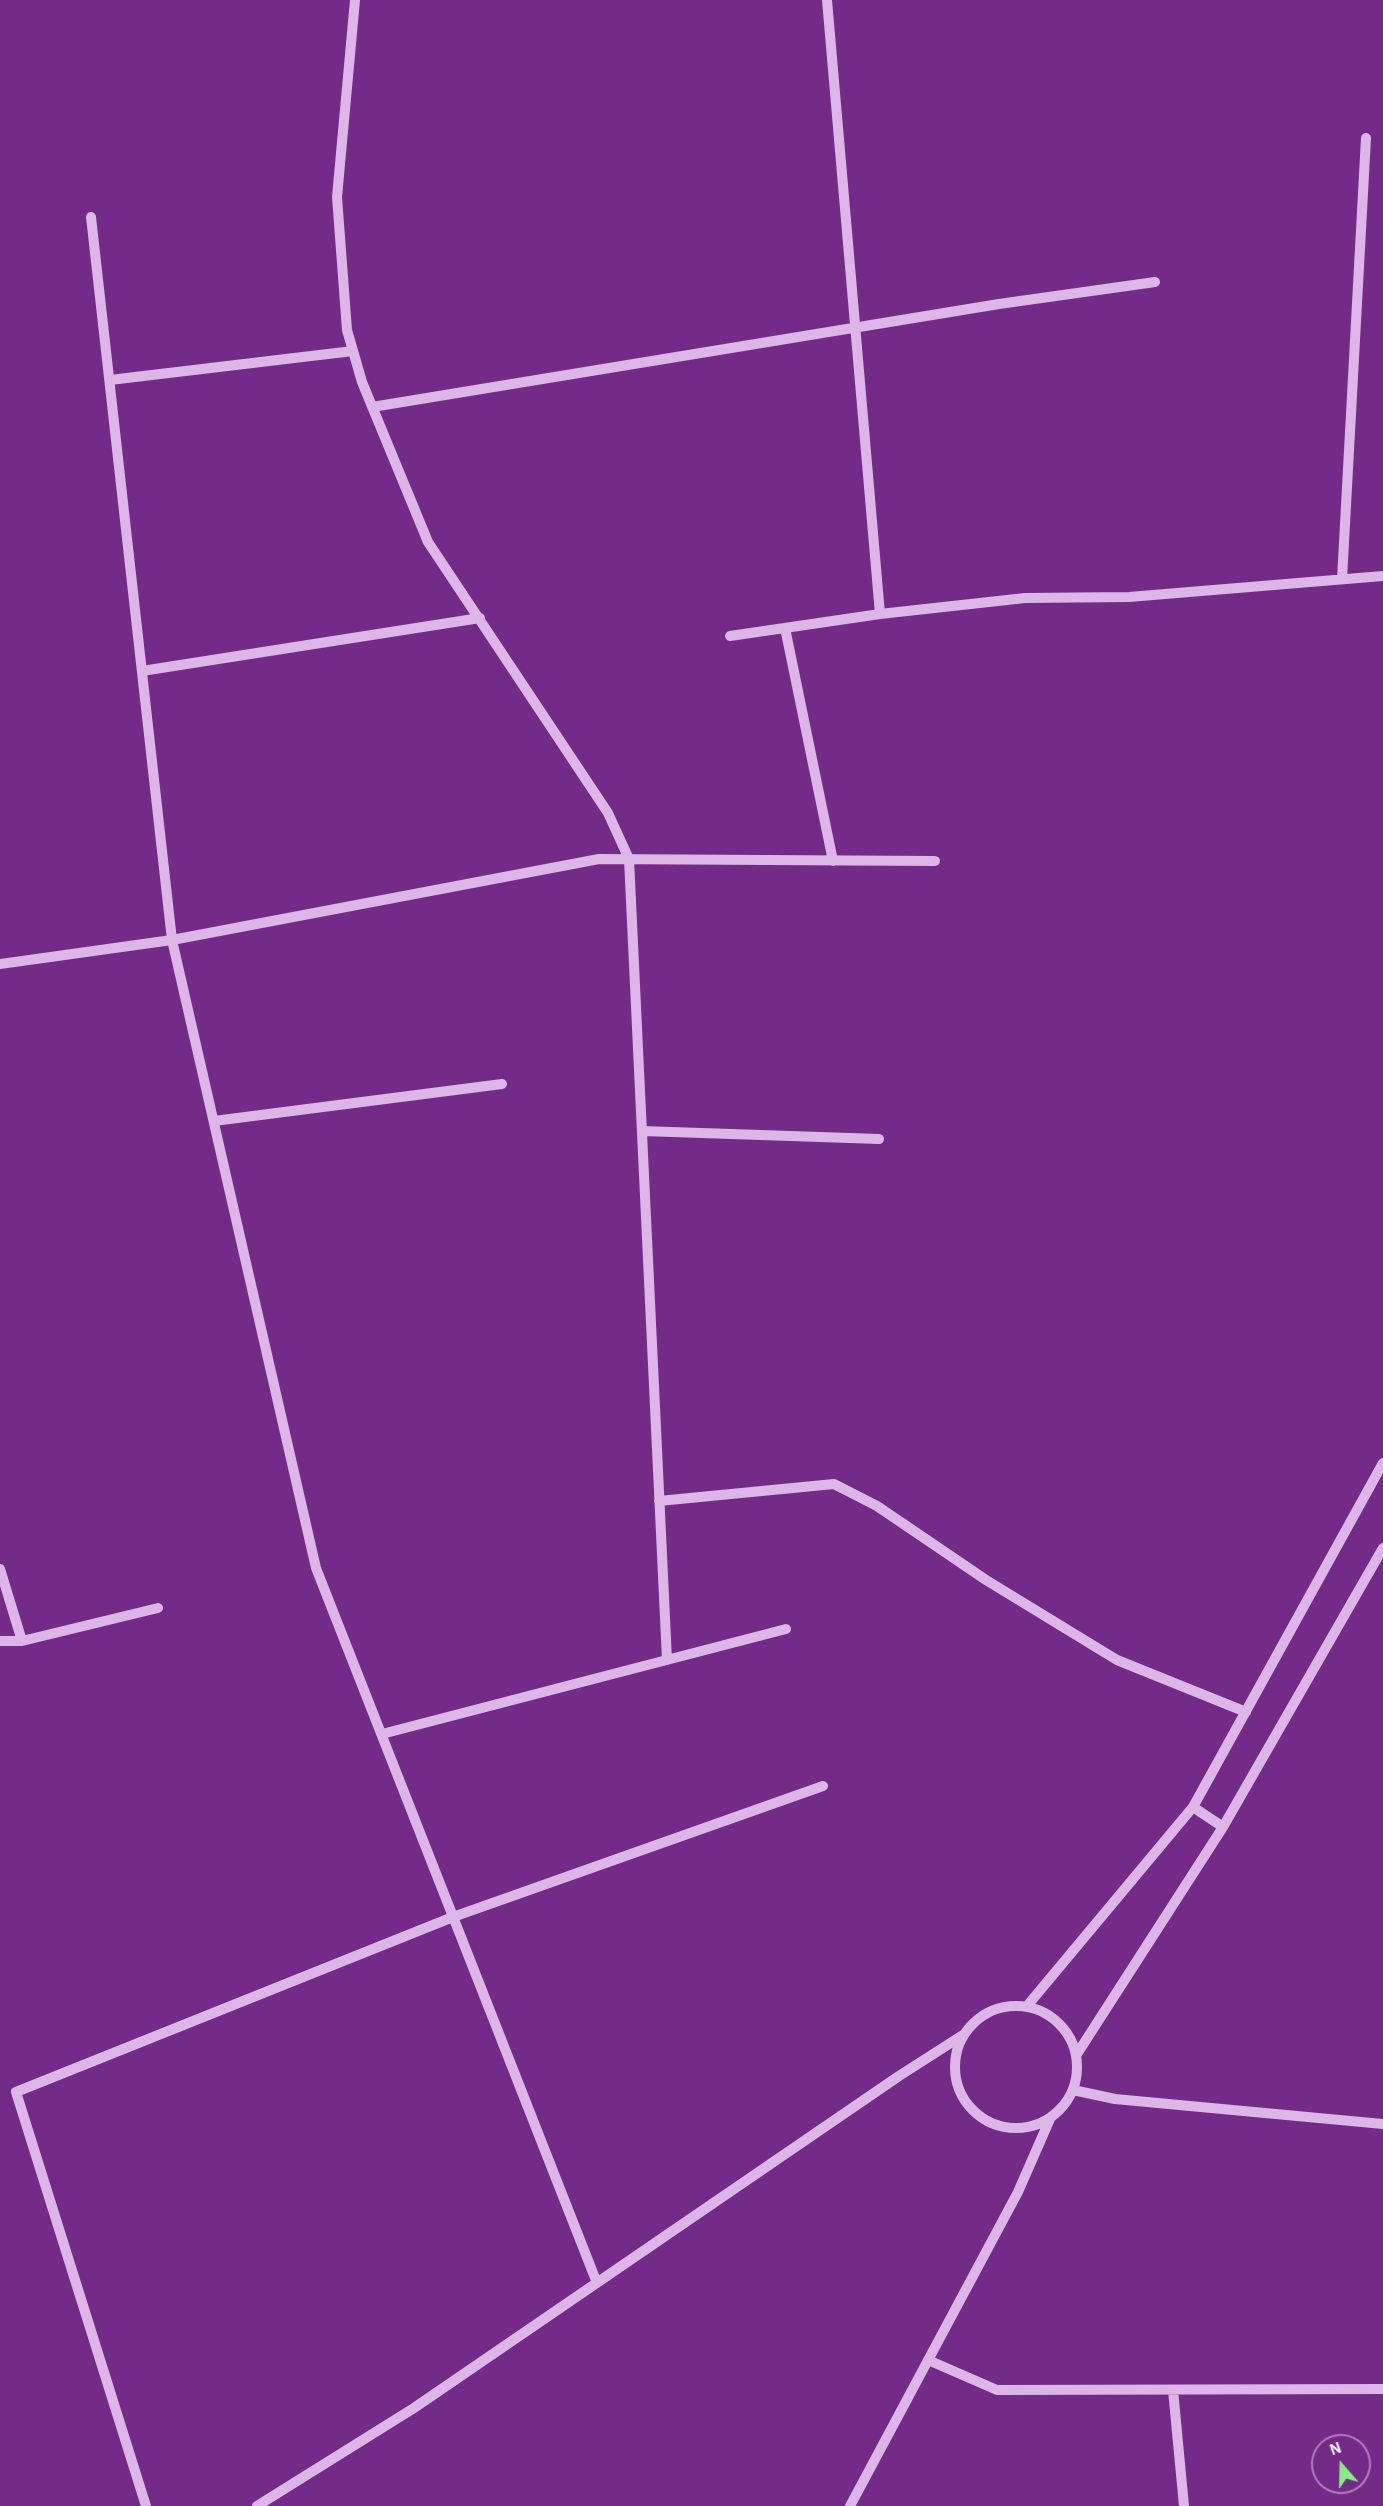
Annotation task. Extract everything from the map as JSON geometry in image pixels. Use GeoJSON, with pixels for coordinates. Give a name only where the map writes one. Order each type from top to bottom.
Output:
{"type":"FeatureCollection","features":[{"type":"Feature","properties":{"kind":"street"},"geometry":{"type":"LineString","coordinates":[[355,0],[337,197],[347,330],[353,351],[372,407],[428,542],[608,813],[629,860],[667,1660]]}},
{"type":"Feature","properties":{"kind":"street"},"geometry":{"type":"LineString","coordinates":[[827,0],[880,614]]}},
{"type":"Feature","properties":{"kind":"street"},"geometry":{"type":"LineString","coordinates":[[1342,579],[1366,138]]}},
{"type":"Feature","properties":{"kind":"street"},"geometry":{"type":"LineString","coordinates":[[92,217],[172,940],[316,1568],[597,2283]]}},
{"type":"Feature","properties":{"kind":"street"},"geometry":{"type":"LineString","coordinates":[[372,407],[999,304],[1155,282]]}},
{"type":"Feature","properties":{"kind":"street"},"geometry":{"type":"LineString","coordinates":[[110,380],[353,351]]}},
{"type":"Feature","properties":{"kind":"street"},"geometry":{"type":"LineString","coordinates":[[730,636],[880,614],[1025,598],[1129,597],[1383,576]]}},
{"type":"Feature","properties":{"kind":"street"},"geometry":{"type":"LineString","coordinates":[[142,671],[480,618]]}},
{"type":"Feature","properties":{"kind":"street"},"geometry":{"type":"LineString","coordinates":[[785,628],[833,861]]}},
{"type":"Feature","properties":{"kind":"street"},"geometry":{"type":"LineString","coordinates":[[0,964],[172,940],[598,859],[935,861]]}},
{"type":"Feature","properties":{"kind":"street"},"geometry":{"type":"LineString","coordinates":[[214,1121],[502,1084]]}},
{"type":"Feature","properties":{"kind":"street"},"geometry":{"type":"LineString","coordinates":[[642,1131],[879,1138]]}},
{"type":"Feature","properties":{"kind":"street"},"geometry":{"type":"LineString","coordinates":[[1027,2007],[1193,1807],[1383,1463]]}},
{"type":"Feature","properties":{"kind":"street"},"geometry":{"type":"LineString","coordinates":[[659,1501],[834,1484],[877,1506],[986,1580],[1117,1660],[1246,1712]]}},
{"type":"Feature","properties":{"kind":"street"},"geometry":{"type":"LineString","coordinates":[[1077,2054],[1223,1827],[1383,1548]]}},
{"type":"Feature","properties":{"kind":"street"},"geometry":{"type":"LineString","coordinates":[[0,1569],[21,1641]]}},
{"type":"Feature","properties":{"kind":"street"},"geometry":{"type":"LineString","coordinates":[[0,1641],[21,1641],[158,1608]]}},
{"type":"Feature","properties":{"kind":"street"},"geometry":{"type":"LineString","coordinates":[[382,1734],[786,1629]]}},
{"type":"Feature","properties":{"kind":"street"},"geometry":{"type":"LineString","coordinates":[[146,2506],[16,2092],[453,1917],[823,1786]]}},
{"type":"Feature","properties":{"kind":"street"},"geometry":{"type":"LineString","coordinates":[[1193,1807],[1223,1827]]}},
{"type":"Feature","properties":{"kind":"street"},"geometry":{"type":"LineString","coordinates":[[257,2506],[414,2408],[899,2076],[963,2035],[975,2021],[990,2011],[1008,2006],[1027,2007],[1044,2012],[1059,2022],[1070,2037],[1077,2054],[1078,2073],[1073,2090],[1064,2106],[1050,2119],[1034,2126],[1015,2129],[980,2118],[967,2104],[958,2089],[955,2071],[957,2053],[963,2035]]}},
{"type":"Feature","properties":{"kind":"street"},"geometry":{"type":"LineString","coordinates":[[1073,2090],[1115,2099],[1383,2124]]}},
{"type":"Feature","properties":{"kind":"street"},"geometry":{"type":"LineString","coordinates":[[850,2506],[1018,2192],[1050,2119]]}},
{"type":"Feature","properties":{"kind":"street"},"geometry":{"type":"LineString","coordinates":[[928,2360],[997,2390],[1383,2389]]}},
{"type":"Feature","properties":{"kind":"street"},"geometry":{"type":"LineString","coordinates":[[1173,2390],[1184,2506]]}}]}
